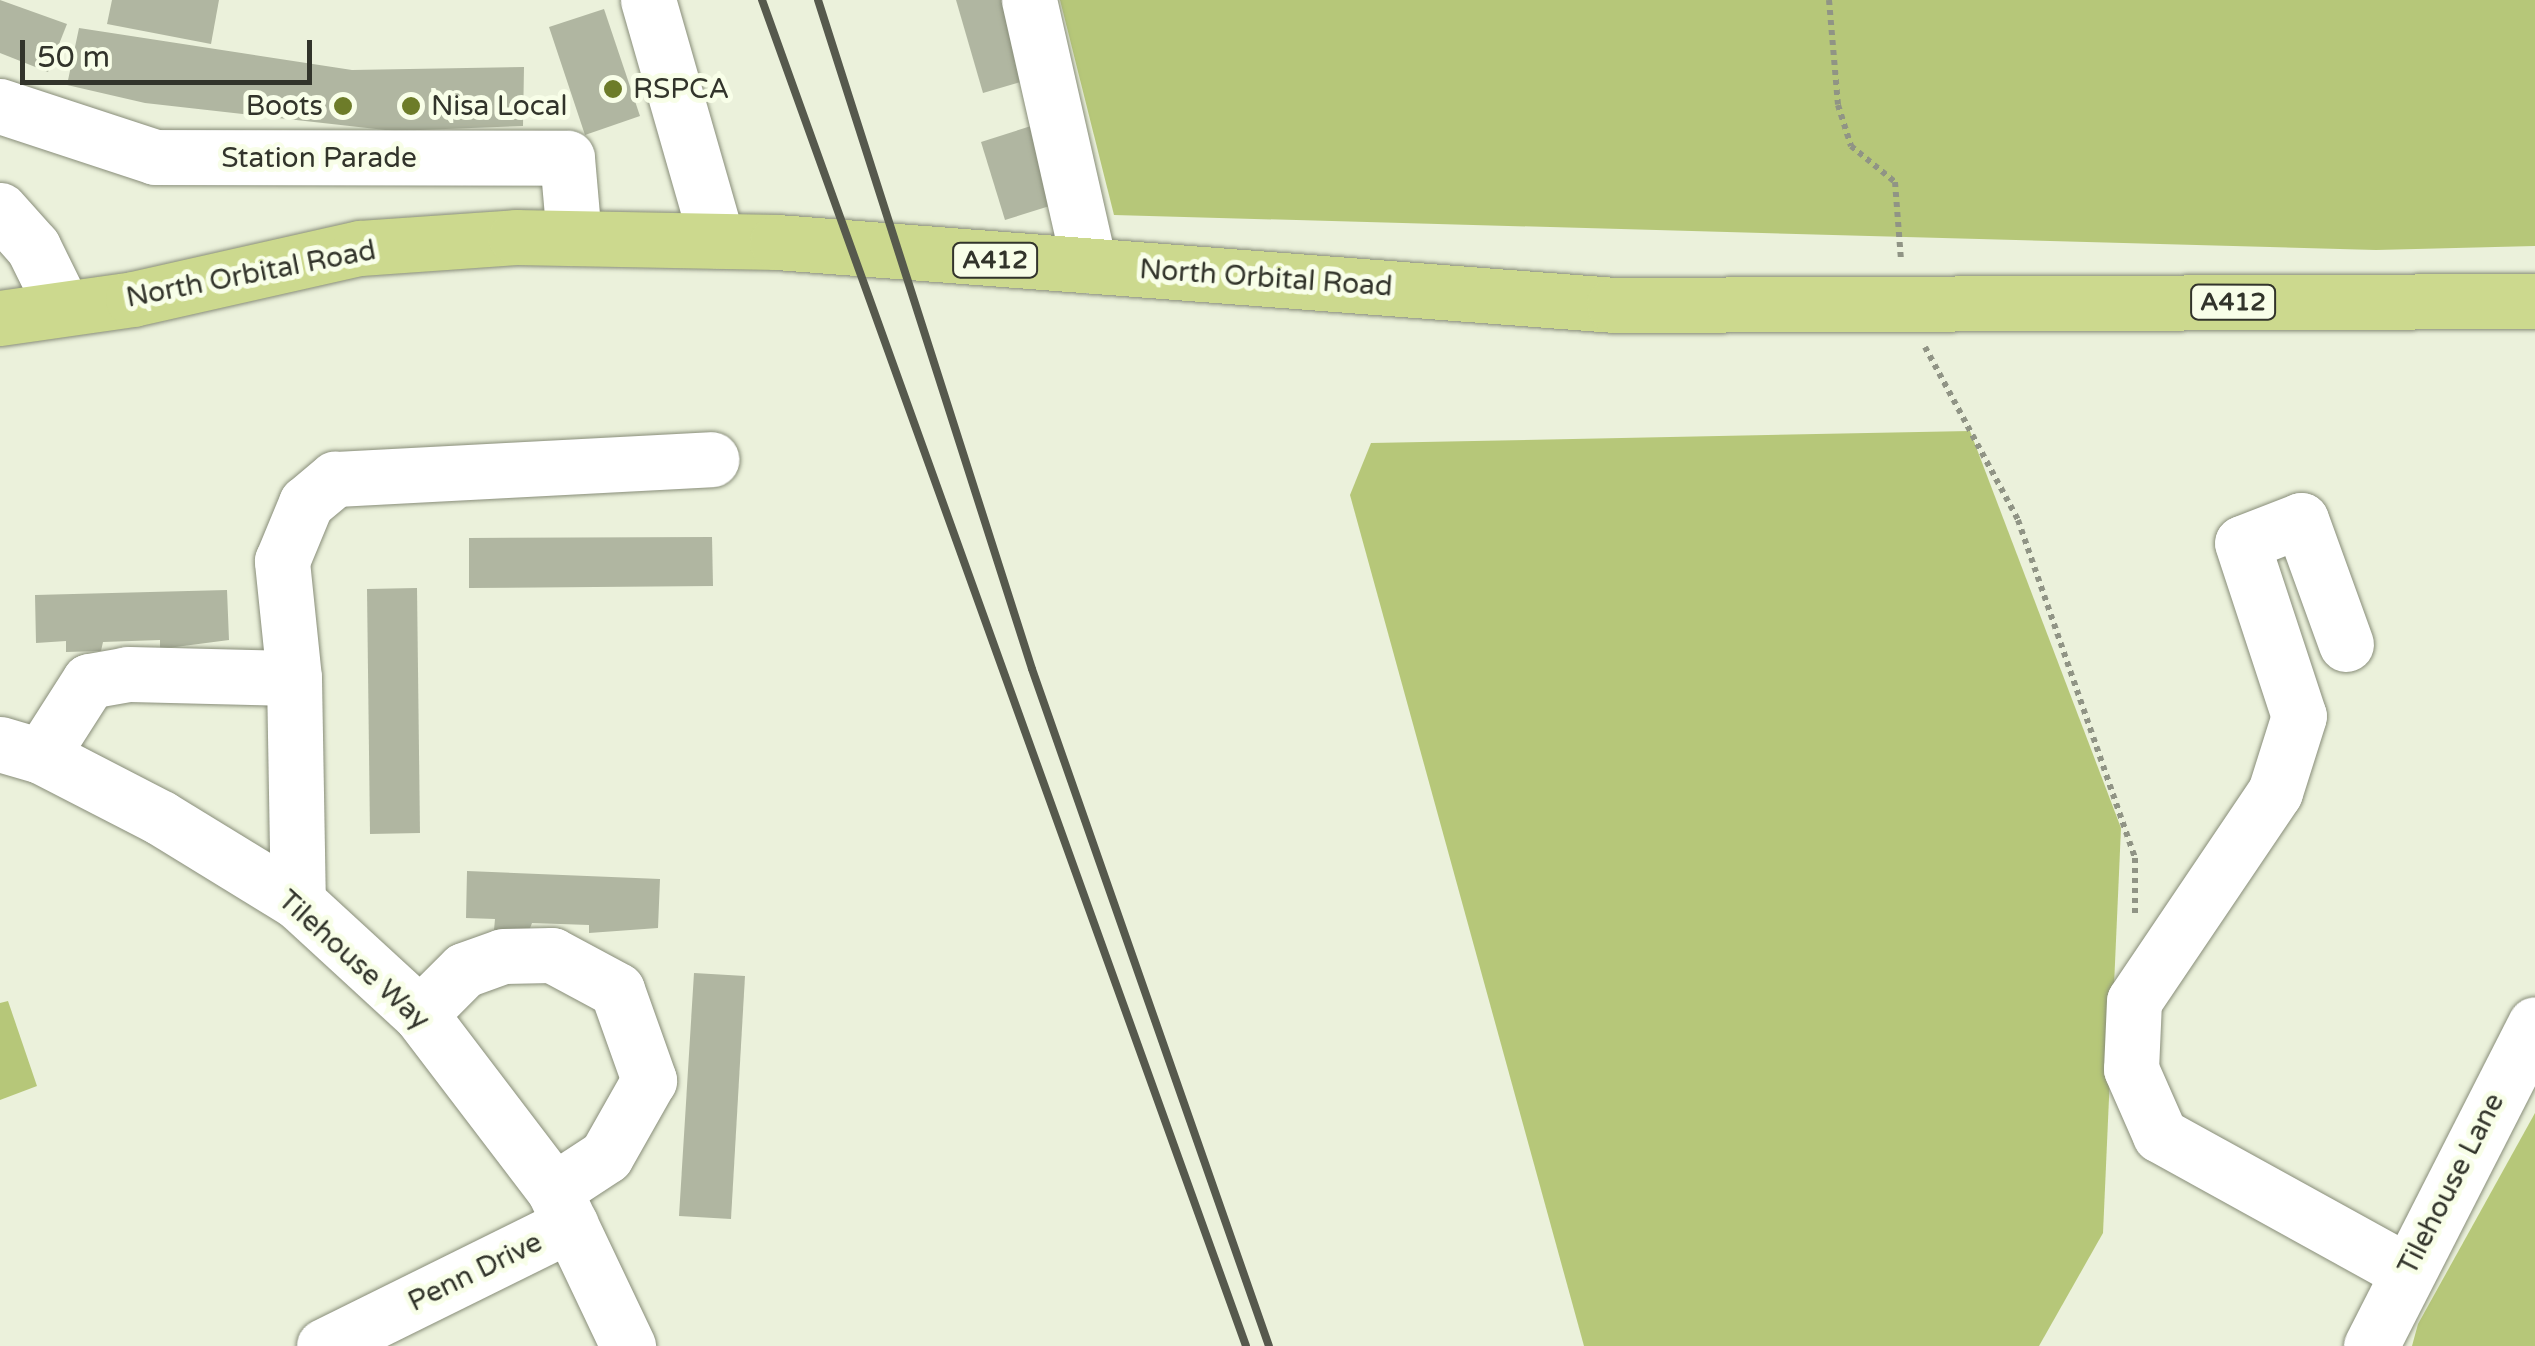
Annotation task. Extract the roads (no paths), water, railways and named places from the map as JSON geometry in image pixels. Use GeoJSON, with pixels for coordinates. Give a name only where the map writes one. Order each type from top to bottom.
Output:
{"type":"FeatureCollection","features":[{"type":"Feature","properties":{"kind":"main road","name":"North Orbital Road"},"geometry":{"type":"LineString","coordinates":[[2,321],[360,248],[574,238],[717,240],[1614,305],[2535,301]]}},
{"type":"Feature","properties":{"kind":"street"},"geometry":{"type":"LineString","coordinates":[[648,0],[717,240]]}},
{"type":"Feature","properties":{"kind":"street"},"geometry":{"type":"LineString","coordinates":[[1028,0],[1058,105],[1088,264]]}},
{"type":"Feature","properties":{"kind":"street","name":"Station Parade"},"geometry":{"type":"LineString","coordinates":[[0,106],[155,157],[567,158],[574,238]]}},
{"type":"Feature","properties":{"kind":"street"},"geometry":{"type":"LineString","coordinates":[[0,210],[33,247],[63,308]]}},
{"type":"Feature","properties":{"kind":"street"},"geometry":{"type":"LineString","coordinates":[[298,902],[294,678],[282,561],[306,503],[335,479],[710,458]]}},
{"type":"Feature","properties":{"kind":"street"},"geometry":{"type":"LineString","coordinates":[[2346,644],[2301,520],[2242,542],[2299,716],[2276,792],[2134,1001],[2130,1070],[2160,1135],[2406,1271]]}},
{"type":"Feature","properties":{"kind":"street"},"geometry":{"type":"LineString","coordinates":[[21,750],[89,681],[128,674],[294,678]]}},
{"type":"Feature","properties":{"kind":"street","name":"Tilehouse Way"},"geometry":{"type":"LineString","coordinates":[[21,750],[298,902],[420,1014],[562,1207],[628,1346]]}},
{"type":"Feature","properties":{"kind":"street","name":"Penn Drive"},"geometry":{"type":"LineString","coordinates":[[324,1346],[562,1207],[606,1156],[649,1080],[617,990],[552,955],[504,956],[464,970],[420,1014]]}},
{"type":"Feature","properties":{"kind":"street","name":"Tilehouse Lane"},"geometry":{"type":"LineString","coordinates":[[2371,1346],[2535,1024]]}},
{"type":"Feature","properties":{"kind":"railway"},"geometry":{"type":"LineString","coordinates":[[762,0],[1246,1346]]}},
{"type":"Feature","properties":{"kind":"railway"},"geometry":{"type":"LineString","coordinates":[[818,0],[1032,669],[1269,1346]]}},
{"type":"Feature","properties":{"kind":"place","name":"RSPCA"},"geometry":{"type":"Point","coordinates":[613,89]}},
{"type":"Feature","properties":{"kind":"place","name":"Boots"},"geometry":{"type":"Point","coordinates":[343,106]}},
{"type":"Feature","properties":{"kind":"place","name":"Nisa Local"},"geometry":{"type":"Point","coordinates":[411,106]}}]}
